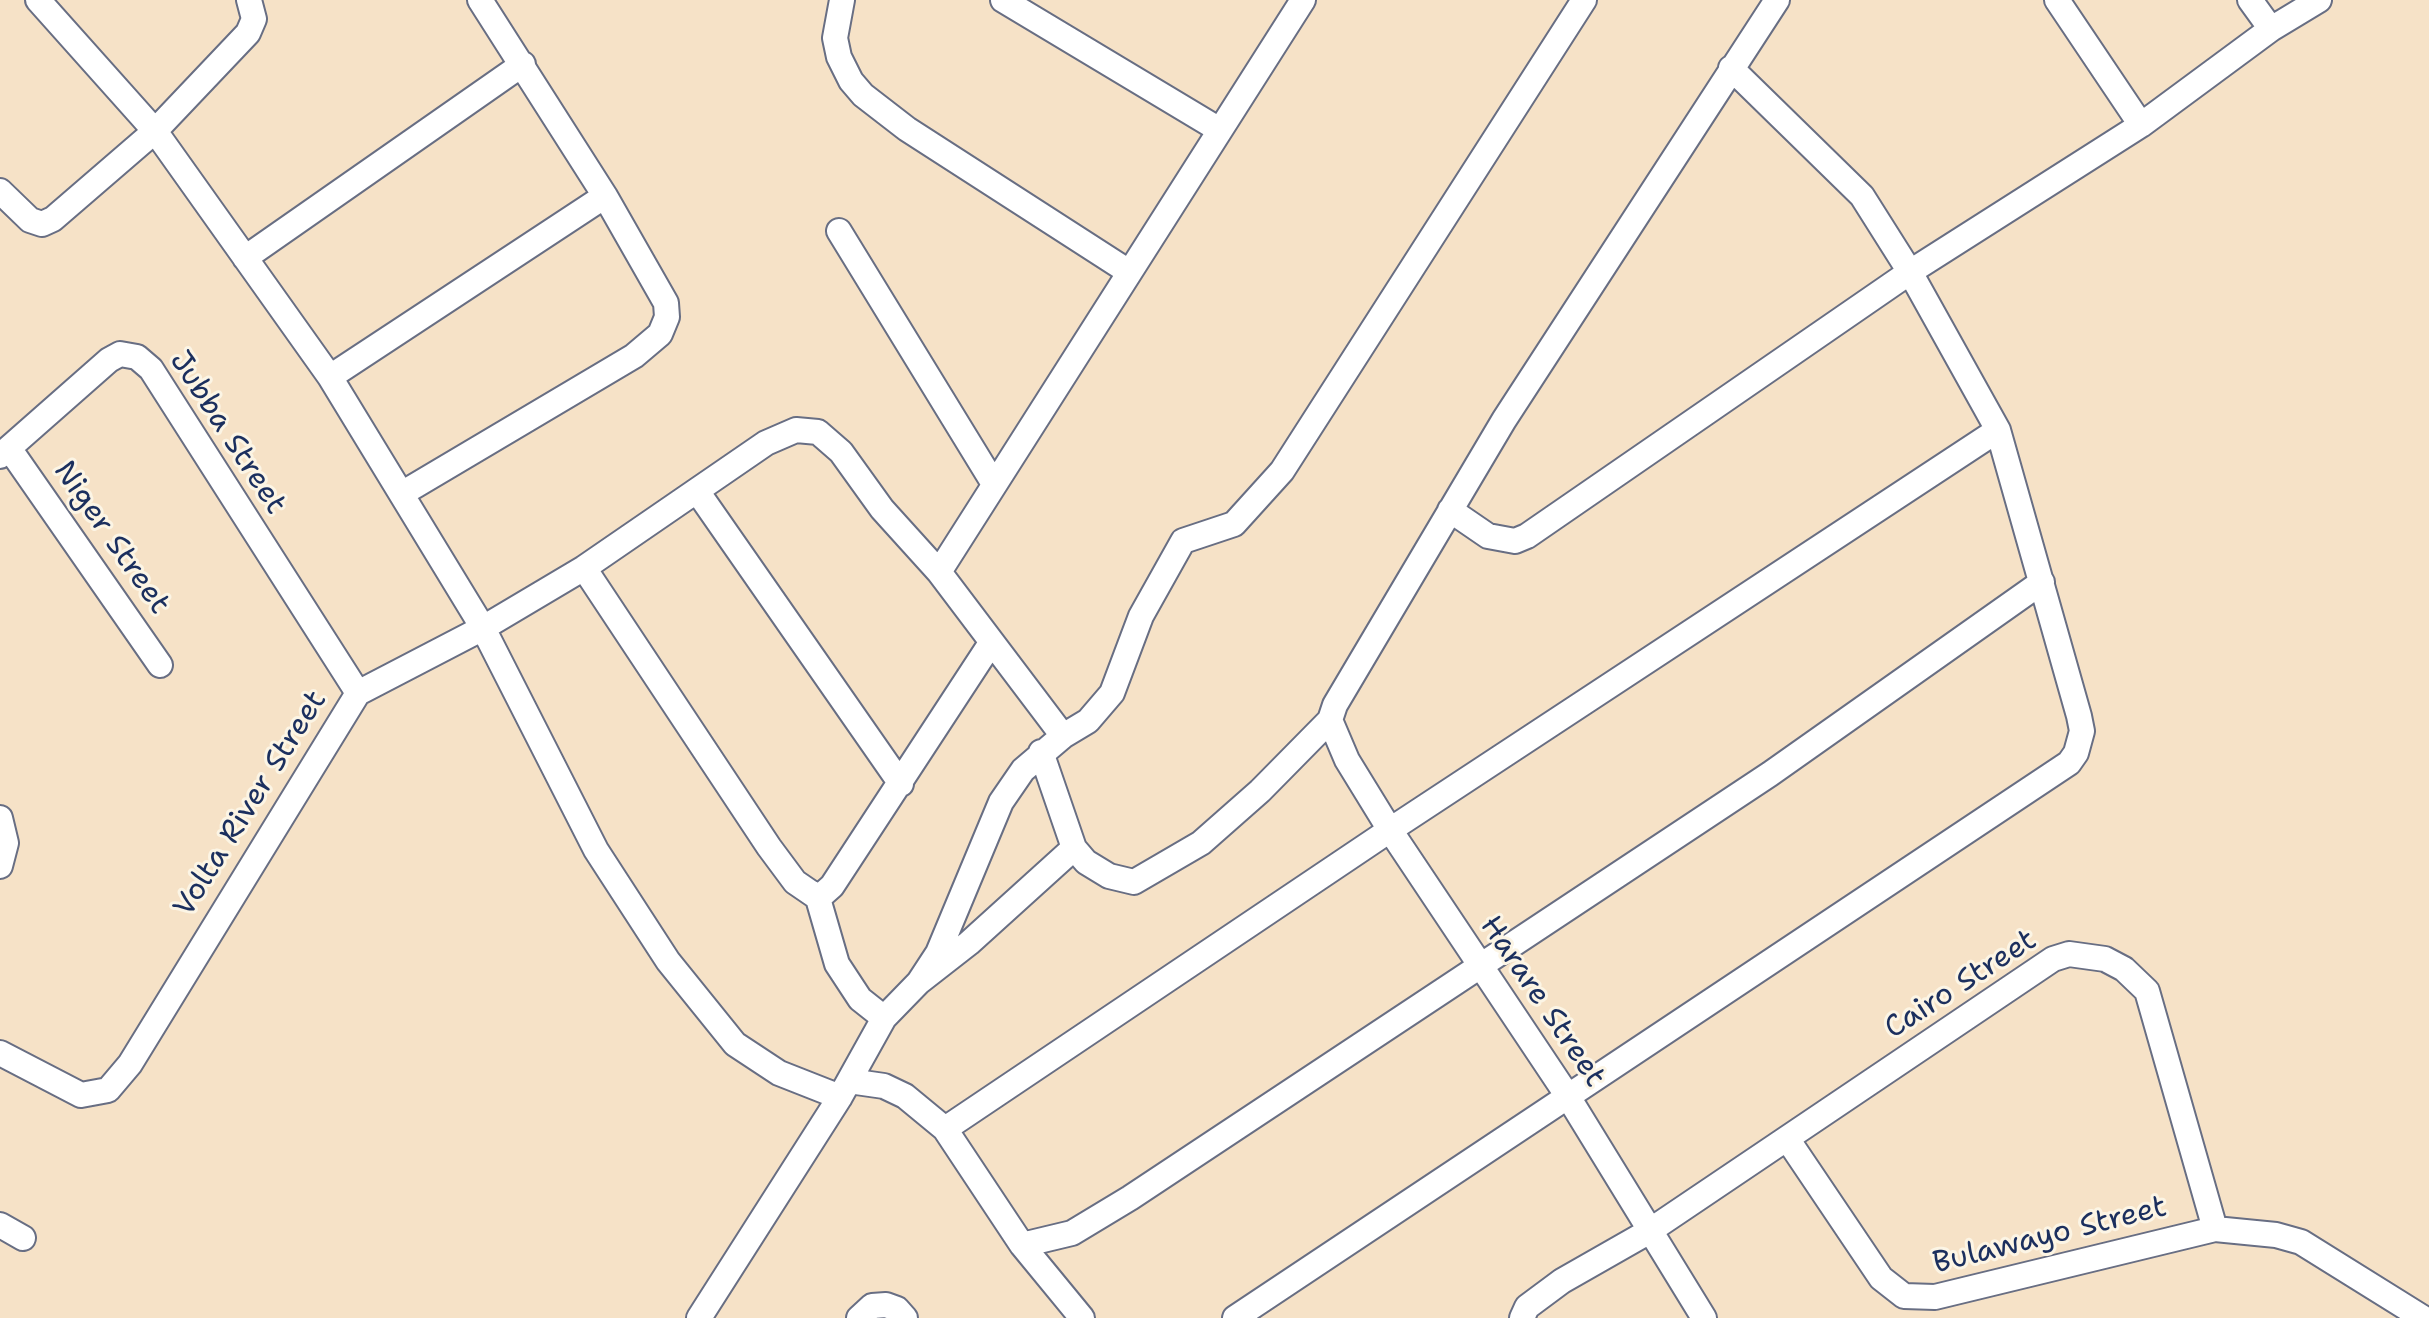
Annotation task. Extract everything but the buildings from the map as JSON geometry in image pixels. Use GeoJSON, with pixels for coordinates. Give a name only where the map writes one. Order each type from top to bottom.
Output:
{"type":"FeatureCollection","features":[{"type":"Feature","properties":{"kind":"street"},"geometry":{"type":"LineString","coordinates":[[38,0],[155,131],[330,377],[483,628],[596,850],[668,961],[735,1044],[779,1073],[844,1089],[884,1086],[905,1096],[945,1129],[1022,1245],[1082,1318]]}},
{"type":"Feature","properties":{"kind":"street"},"geometry":{"type":"LineString","coordinates":[[0,191],[30,220],[48,222],[155,131],[248,33],[254,19],[249,0]]}},
{"type":"Feature","properties":{"kind":"street"},"geometry":{"type":"LineString","coordinates":[[403,493],[634,356],[660,334],[667,317],[666,303],[605,196],[480,0]]}},
{"type":"Feature","properties":{"kind":"street"},"geometry":{"type":"LineString","coordinates":[[842,0],[835,38],[839,57],[851,81],[863,95],[907,129],[1129,272]]}},
{"type":"Feature","properties":{"kind":"street"},"geometry":{"type":"LineString","coordinates":[[1003,0],[1218,129]]}},
{"type":"Feature","properties":{"kind":"street"},"geometry":{"type":"LineString","coordinates":[[1063,736],[939,572],[1218,129],[1303,0]]}},
{"type":"Feature","properties":{"kind":"street"},"geometry":{"type":"LineString","coordinates":[[919,982],[951,927],[1001,802],[1041,752],[1088,721],[1112,693],[1141,616],[1183,541],[1234,524],[1282,471],[1584,0]]}},
{"type":"Feature","properties":{"kind":"street"},"geometry":{"type":"LineString","coordinates":[[1041,752],[1074,848],[1086,862],[1109,876],[1134,882],[1161,869],[1213,833],[1330,720],[1335,705],[1450,510],[1777,0]]}},
{"type":"Feature","properties":{"kind":"street"},"geometry":{"type":"LineString","coordinates":[[2057,0],[2141,125]]}},
{"type":"Feature","properties":{"kind":"street"},"geometry":{"type":"LineString","coordinates":[[2250,0],[2271,29]]}},
{"type":"Feature","properties":{"kind":"street"},"geometry":{"type":"LineString","coordinates":[[1450,510],[1488,536],[1515,541],[1527,536],[1910,272],[2141,125],[2271,29],[2319,0]]}},
{"type":"Feature","properties":{"kind":"street"},"geometry":{"type":"LineString","coordinates":[[245,258],[523,64]]}},
{"type":"Feature","properties":{"kind":"street"},"geometry":{"type":"LineString","coordinates":[[1235,1318],[2069,763],[2082,731],[1998,430],[1910,272],[1862,196],[1731,68]]}},
{"type":"Feature","properties":{"kind":"street"},"geometry":{"type":"LineString","coordinates":[[330,377],[605,196]]}},
{"type":"Feature","properties":{"kind":"street"},"geometry":{"type":"LineString","coordinates":[[839,231],[994,484]]}},
{"type":"Feature","properties":{"kind":"street","name":"Jubba Street"},"geometry":{"type":"LineString","coordinates":[[5,452],[109,360],[120,354],[137,357],[151,369],[358,693]]}},
{"type":"Feature","properties":{"kind":"street","name":"Volta River Street"},"geometry":{"type":"LineString","coordinates":[[0,1053],[68,1091],[81,1095],[108,1090],[124,1072],[358,693],[483,628],[584,568],[783,434],[806,429],[818,432],[841,452],[882,509],[939,572]]}},
{"type":"Feature","properties":{"kind":"street"},"geometry":{"type":"LineString","coordinates":[[945,1129],[1390,830],[1998,430]]}},
{"type":"Feature","properties":{"kind":"street","name":"Niger Street"},"geometry":{"type":"LineString","coordinates":[[5,452],[160,665]]}},
{"type":"Feature","properties":{"kind":"street"},"geometry":{"type":"LineString","coordinates":[[697,491],[901,784]]}},
{"type":"Feature","properties":{"kind":"street"},"geometry":{"type":"LineString","coordinates":[[584,568],[776,856],[795,882],[817,895],[837,964],[860,999],[884,1018]]}},
{"type":"Feature","properties":{"kind":"street"},"geometry":{"type":"LineString","coordinates":[[1022,1245],[1072,1233],[1096,1219],[1770,774],[2042,582]]}},
{"type":"Feature","properties":{"kind":"street"},"geometry":{"type":"LineString","coordinates":[[817,895],[832,886],[991,643]]}},
{"type":"Feature","properties":{"kind":"street","name":"Harare Street"},"geometry":{"type":"LineString","coordinates":[[1330,720],[1347,760],[1390,830],[1567,1095],[1648,1232],[1704,1318]]}},
{"type":"Feature","properties":{"kind":"street"},"geometry":{"type":"LineString","coordinates":[[0,818],[6,843],[0,866]]}},
{"type":"Feature","properties":{"kind":"street"},"geometry":{"type":"LineString","coordinates":[[699,1318],[844,1089],[884,1018],[919,982],[969,943],[1074,848]]}},
{"type":"Feature","properties":{"kind":"street","name":"Cairo Street"},"geometry":{"type":"LineString","coordinates":[[1522,1318],[1527,1307],[1562,1281],[1648,1232],[2053,959],[2069,954],[2087,954],[2124,969],[2147,991],[2215,1229]]}},
{"type":"Feature","properties":{"kind":"street","name":"Bulawayo Street"},"geometry":{"type":"LineString","coordinates":[[1788,1140],[1881,1278],[1904,1296],[1935,1297],[2215,1229],[2276,1235],[2301,1242],[2423,1318]]}},
{"type":"Feature","properties":{"kind":"street"},"geometry":{"type":"LineString","coordinates":[[0,1225],[23,1238]]}},
{"type":"Feature","properties":{"kind":"street"},"geometry":{"type":"LineString","coordinates":[[859,1318],[872,1306],[886,1305],[897,1309],[905,1318]]}}]}
